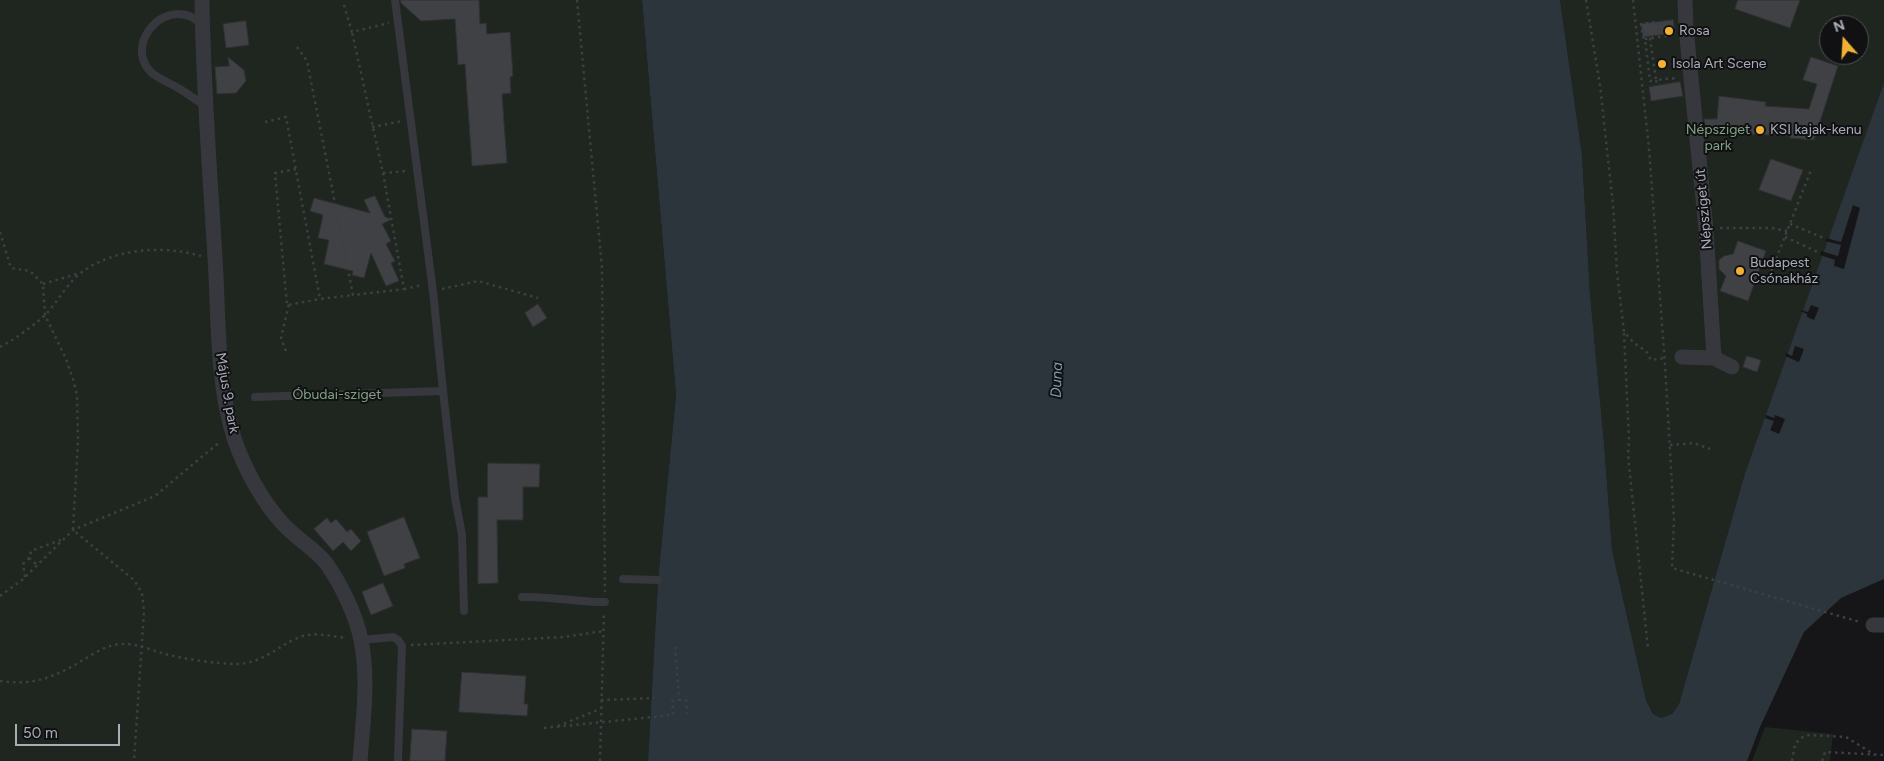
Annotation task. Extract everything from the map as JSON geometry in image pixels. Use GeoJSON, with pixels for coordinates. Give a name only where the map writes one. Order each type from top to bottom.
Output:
{"type":"FeatureCollection","features":[{"type":"Feature","properties":{"kind":"street","name":"Népsziget út"},"geometry":{"type":"LineString","coordinates":[[1685,0],[1686,28],[1706,228],[1714,358]]}},
{"type":"Feature","properties":{"kind":"street"},"geometry":{"type":"LineString","coordinates":[[202,24],[204,3]]}},
{"type":"Feature","properties":{"kind":"street","name":"Május 9. park"},"geometry":{"type":"LineString","coordinates":[[202,24],[204,105],[215,260],[218,339],[223,389],[234,439],[255,486],[284,525],[325,562],[341,587],[361,640],[365,684],[360,761]]}},
{"type":"Feature","properties":{"kind":"street"},"geometry":{"type":"LineString","coordinates":[[1682,357],[1714,358],[1732,367]]}},
{"type":"Feature","properties":{"kind":"lane"},"geometry":{"type":"LineString","coordinates":[[395,0],[418,170],[455,498],[462,535],[464,611]]}},
{"type":"Feature","properties":{"kind":"lane"},"geometry":{"type":"LineString","coordinates":[[202,24],[190,16],[178,14],[167,16],[157,21],[148,31],[142,51],[143,59],[151,72],[204,105]]}},
{"type":"Feature","properties":{"kind":"lane"},"geometry":{"type":"LineString","coordinates":[[255,397],[443,391]]}},
{"type":"Feature","properties":{"kind":"lane"},"geometry":{"type":"LineString","coordinates":[[623,579],[658,580]]}},
{"type":"Feature","properties":{"kind":"lane"},"geometry":{"type":"LineString","coordinates":[[522,597],[541,596],[552,599],[604,602]]}},
{"type":"Feature","properties":{"kind":"lane"},"geometry":{"type":"LineString","coordinates":[[361,640],[393,637],[402,646],[398,761]]}},
{"type":"Feature","properties":{"kind":"path"},"geometry":{"type":"LineString","coordinates":[[577,0],[602,268],[604,630],[600,709],[600,761]]}},
{"type":"Feature","properties":{"kind":"path"},"geometry":{"type":"LineString","coordinates":[[1586,0],[1601,95],[1613,205],[1617,272],[1624,332],[1628,455],[1648,649]]}},
{"type":"Feature","properties":{"kind":"path"},"geometry":{"type":"LineString","coordinates":[[1632,0],[1649,148],[1664,358],[1674,520],[1672,568],[1852,620]]}},
{"type":"Feature","properties":{"kind":"path"},"geometry":{"type":"LineString","coordinates":[[344,5],[352,32],[383,173],[404,289],[402,289]]}},
{"type":"Feature","properties":{"kind":"path"},"geometry":{"type":"LineString","coordinates":[[352,32],[398,20]]}},
{"type":"Feature","properties":{"kind":"path"},"geometry":{"type":"LineString","coordinates":[[1659,32],[1657,22],[1641,24],[1647,51],[1650,81],[1691,76]]}},
{"type":"Feature","properties":{"kind":"path"},"geometry":{"type":"LineString","coordinates":[[1646,34],[1667,30]]}},
{"type":"Feature","properties":{"kind":"path"},"geometry":{"type":"LineString","coordinates":[[1645,39],[1672,35]]}},
{"type":"Feature","properties":{"kind":"path"},"geometry":{"type":"LineString","coordinates":[[1650,38],[1656,86]]}},
{"type":"Feature","properties":{"kind":"path"},"geometry":{"type":"LineString","coordinates":[[297,47],[307,61],[353,295]]}},
{"type":"Feature","properties":{"kind":"path"},"geometry":{"type":"LineString","coordinates":[[1639,52],[1647,51]]}},
{"type":"Feature","properties":{"kind":"path"},"geometry":{"type":"LineString","coordinates":[[265,122],[286,117],[320,299]]}},
{"type":"Feature","properties":{"kind":"path"},"geometry":{"type":"LineString","coordinates":[[372,127],[411,120]]}},
{"type":"Feature","properties":{"kind":"path"},"geometry":{"type":"LineString","coordinates":[[296,169],[275,173],[287,305],[320,299],[478,281],[538,298]]}},
{"type":"Feature","properties":{"kind":"path"},"geometry":{"type":"LineString","coordinates":[[383,173],[418,170]]}},
{"type":"Feature","properties":{"kind":"path"},"geometry":{"type":"LineString","coordinates":[[1769,278],[1811,170]]}},
{"type":"Feature","properties":{"kind":"path"},"geometry":{"type":"LineString","coordinates":[[1790,224],[1826,240]]}},
{"type":"Feature","properties":{"kind":"path"},"geometry":{"type":"LineString","coordinates":[[1706,228],[1747,227],[1788,231]]}},
{"type":"Feature","properties":{"kind":"path"},"geometry":{"type":"LineString","coordinates":[[0,232],[11,268],[30,271],[43,284],[46,315],[74,382],[77,396],[78,441],[73,530]]}},
{"type":"Feature","properties":{"kind":"path"},"geometry":{"type":"LineString","coordinates":[[1785,237],[1820,253]]}},
{"type":"Feature","properties":{"kind":"path"},"geometry":{"type":"LineString","coordinates":[[43,284],[81,272],[99,262],[121,255],[156,248],[191,253],[215,260]]}},
{"type":"Feature","properties":{"kind":"path"},"geometry":{"type":"LineString","coordinates":[[0,347],[46,315],[81,272]]}},
{"type":"Feature","properties":{"kind":"path"},"geometry":{"type":"LineString","coordinates":[[286,351],[281,338],[290,304]]}},
{"type":"Feature","properties":{"kind":"path"},"geometry":{"type":"LineString","coordinates":[[1624,332],[1634,343],[1646,351],[1651,360],[1664,358]]}},
{"type":"Feature","properties":{"kind":"path"},"geometry":{"type":"LineString","coordinates":[[0,596],[25,577],[73,530],[155,496],[216,445],[234,439]]}},
{"type":"Feature","properties":{"kind":"path"},"geometry":{"type":"LineString","coordinates":[[1670,445],[1694,443],[1710,449]]}},
{"type":"Feature","properties":{"kind":"path"},"geometry":{"type":"LineString","coordinates":[[73,530],[109,558],[139,586],[144,601],[134,761]]}},
{"type":"Feature","properties":{"kind":"path"},"geometry":{"type":"LineString","coordinates":[[25,577],[23,564],[29,558],[30,550],[65,539]]}},
{"type":"Feature","properties":{"kind":"path"},"geometry":{"type":"LineString","coordinates":[[29,558],[38,565]]}},
{"type":"Feature","properties":{"kind":"path"},"geometry":{"type":"LineString","coordinates":[[402,646],[564,636],[604,630]]}},
{"type":"Feature","properties":{"kind":"path"},"geometry":{"type":"LineString","coordinates":[[0,681],[27,683],[44,680],[75,665],[104,647],[122,644],[141,646],[167,654],[238,664],[264,658],[301,637],[320,635],[361,640]]}},
{"type":"Feature","properties":{"kind":"path"},"geometry":{"type":"LineString","coordinates":[[675,643],[679,700]]}},
{"type":"Feature","properties":{"kind":"path"},"geometry":{"type":"LineString","coordinates":[[601,700],[654,698]]}},
{"type":"Feature","properties":{"kind":"path"},"geometry":{"type":"LineString","coordinates":[[544,728],[673,715],[672,701],[679,700],[686,700],[687,714]]}},
{"type":"Feature","properties":{"kind":"path"},"geometry":{"type":"LineString","coordinates":[[555,727],[600,709]]}},
{"type":"Feature","properties":{"kind":"path"},"geometry":{"type":"LineString","coordinates":[[1792,761],[1796,744],[1801,738],[1809,735],[1846,737],[1875,755]]}},
{"type":"Feature","properties":{"kind":"path"},"geometry":{"type":"LineString","coordinates":[[1822,761],[1825,752],[1884,755]]}},
{"type":"Feature","properties":{"kind":"green space","name":"Óbudai-sziget"},"geometry":{"type":"Polygon","coordinates":[[[0,0],[642,0],[676,395],[658,580],[648,761],[0,761],[0,0]]]}},
{"type":"Feature","properties":{"kind":"green space","name":"Népsziget park"},"geometry":{"type":"Polygon","coordinates":[[[1560,0],[1884,0],[1884,84],[1745,473],[1679,704],[1672,714],[1661,718],[1653,714],[1646,700],[1612,550],[1590,294],[1582,155],[1560,0]]]}},
{"type":"Feature","properties":{"kind":"green space"},"geometry":{"type":"Polygon","coordinates":[[[1765,727],[1833,734],[1830,761],[1752,761],[1765,727]]]}},
{"type":"Feature","properties":{"kind":"water","name":"Duna"},"geometry":{"type":"Polygon","coordinates":[[[642,0],[1560,0],[1582,155],[1590,294],[1612,550],[1646,700],[1653,714],[1661,718],[1672,714],[1679,704],[1745,473],[1884,83],[1884,579],[1841,598],[1804,632],[1760,727],[1747,761],[648,761],[658,580],[676,395],[642,0]]]}},
{"type":"Feature","properties":{"kind":"pier"},"geometry":{"type":"Polygon","coordinates":[[[1853,205],[1860,208],[1844,269],[1834,266],[1835,260],[1820,255],[1821,251],[1838,256],[1841,245],[1825,241],[1826,238],[1841,242],[1853,205]]]}},
{"type":"Feature","properties":{"kind":"pier"},"geometry":{"type":"Polygon","coordinates":[[[1811,305],[1819,308],[1814,320],[1800,311],[1808,312],[1811,305]]]}},
{"type":"Feature","properties":{"kind":"pier"},"geometry":{"type":"Polygon","coordinates":[[[1795,346],[1804,349],[1799,362],[1785,356],[1786,353],[1792,356],[1795,346]]]}},
{"type":"Feature","properties":{"kind":"pier"},"geometry":{"type":"Polygon","coordinates":[[[1766,415],[1774,418],[1775,415],[1785,419],[1779,434],[1770,430],[1774,421],[1765,418],[1766,415]]]}},
{"type":"Feature","properties":{"kind":"building"},"geometry":{"type":"Polygon","coordinates":[[[401,0],[479,0],[480,24],[486,23],[487,34],[510,32],[513,76],[510,77],[511,93],[502,94],[507,163],[472,166],[465,64],[458,65],[455,19],[421,21],[401,3],[401,0]]]}},
{"type":"Feature","properties":{"kind":"building"},"geometry":{"type":"Polygon","coordinates":[[[1738,0],[1800,0],[1790,28],[1735,9],[1738,0]]]}},
{"type":"Feature","properties":{"kind":"building"},"geometry":{"type":"Polygon","coordinates":[[[1673,20],[1675,33],[1643,37],[1641,24],[1673,20]]]}},
{"type":"Feature","properties":{"kind":"building"},"geometry":{"type":"Polygon","coordinates":[[[246,21],[249,45],[226,48],[223,24],[246,21]]]}},
{"type":"Feature","properties":{"kind":"building"},"geometry":{"type":"Polygon","coordinates":[[[228,57],[244,70],[246,81],[236,93],[217,94],[215,67],[229,66],[228,57]]]}},
{"type":"Feature","properties":{"kind":"building"},"geometry":{"type":"Polygon","coordinates":[[[1811,57],[1819,60],[1819,65],[1838,66],[1814,140],[1790,138],[1790,136],[1706,132],[1704,119],[1717,119],[1719,96],[1766,102],[1765,106],[1809,109],[1817,84],[1803,80],[1811,57]]]}},
{"type":"Feature","properties":{"kind":"building"},"geometry":{"type":"Polygon","coordinates":[[[1680,82],[1683,96],[1651,101],[1649,87],[1680,82]]]}},
{"type":"Feature","properties":{"kind":"building"},"geometry":{"type":"Polygon","coordinates":[[[1771,159],[1803,170],[1791,201],[1759,190],[1771,159]]]}},
{"type":"Feature","properties":{"kind":"building"},"geometry":{"type":"Polygon","coordinates":[[[375,196],[385,217],[392,219],[382,224],[391,241],[386,244],[395,261],[391,263],[399,281],[386,286],[371,253],[364,278],[352,275],[353,271],[324,264],[329,240],[318,238],[323,215],[310,211],[314,198],[370,213],[364,200],[375,196]]]}},
{"type":"Feature","properties":{"kind":"building","name":"Budapest Csónakház"},"geometry":{"type":"Polygon","coordinates":[[[1738,241],[1766,251],[1748,301],[1720,291],[1726,276],[1719,269],[1719,260],[1724,256],[1733,254],[1738,241]]]}},
{"type":"Feature","properties":{"kind":"building"},"geometry":{"type":"Polygon","coordinates":[[[538,304],[547,318],[533,327],[525,313],[538,304]]]}},
{"type":"Feature","properties":{"kind":"building"},"geometry":{"type":"Polygon","coordinates":[[[1747,356],[1761,360],[1757,372],[1743,367],[1747,356]]]}},
{"type":"Feature","properties":{"kind":"building"},"geometry":{"type":"Polygon","coordinates":[[[488,463],[540,464],[539,487],[523,487],[523,520],[497,520],[498,583],[478,584],[478,497],[487,497],[488,463]]]}},
{"type":"Feature","properties":{"kind":"building"},"geometry":{"type":"Polygon","coordinates":[[[404,517],[420,558],[404,564],[405,568],[384,576],[367,532],[404,517]]]}},
{"type":"Feature","properties":{"kind":"building"},"geometry":{"type":"Polygon","coordinates":[[[327,518],[331,523],[336,519],[347,532],[351,529],[361,541],[351,551],[343,542],[333,551],[314,529],[327,518]]]}},
{"type":"Feature","properties":{"kind":"building"},"geometry":{"type":"Polygon","coordinates":[[[383,583],[393,606],[371,615],[362,592],[383,583]]]}},
{"type":"Feature","properties":{"kind":"building"},"geometry":{"type":"Polygon","coordinates":[[[462,672],[526,676],[524,704],[528,704],[527,716],[459,712],[462,672]]]}},
{"type":"Feature","properties":{"kind":"building"},"geometry":{"type":"Polygon","coordinates":[[[412,729],[447,731],[445,761],[410,761],[412,729]]]}},
{"type":"Feature","properties":{"kind":"place","name":"Rosa"},"geometry":{"type":"Point","coordinates":[1669,31]}},
{"type":"Feature","properties":{"kind":"place","name":"Isola Art Scene"},"geometry":{"type":"Point","coordinates":[1662,64]}},
{"type":"Feature","properties":{"kind":"place","name":"KSI kajak-kenu"},"geometry":{"type":"Point","coordinates":[1760,130]}},
{"type":"Feature","properties":{"kind":"place","name":"Budapest Csónakház"},"geometry":{"type":"Point","coordinates":[1740,271]}}]}
